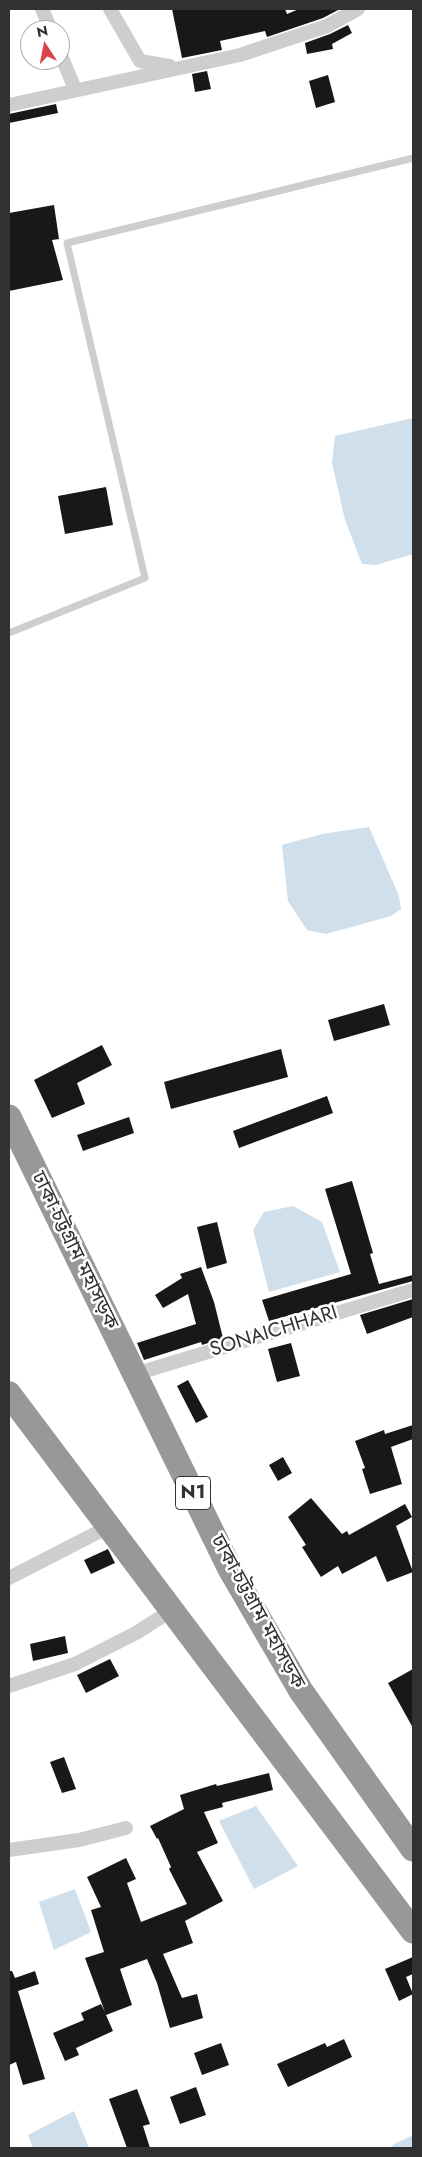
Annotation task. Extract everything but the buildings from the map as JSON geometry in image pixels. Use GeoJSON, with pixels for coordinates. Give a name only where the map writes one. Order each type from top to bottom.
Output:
{"type":"FeatureCollection","features":[{"type":"Feature","properties":{"kind":"highway","name":"ঢাকা-চট্টগ্রাম মহাসড়ক"},"geometry":{"type":"LineString","coordinates":[[9,1117],[230,1568],[301,1691],[412,1844]]}},
{"type":"Feature","properties":{"kind":"highway"},"geometry":{"type":"LineString","coordinates":[[9,1394],[413,1930]]}},
{"type":"Feature","properties":{"kind":"street"},"geometry":{"type":"LineString","coordinates":[[110,9],[140,61],[176,67]]}},
{"type":"Feature","properties":{"kind":"street"},"geometry":{"type":"LineString","coordinates":[[9,105],[176,67],[240,55],[327,26],[358,9]]}},
{"type":"Feature","properties":{"kind":"street"},"geometry":{"type":"LineString","coordinates":[[67,70],[75,89]]}},
{"type":"Feature","properties":{"kind":"street","name":"SONAICHHARI"},"geometry":{"type":"LineString","coordinates":[[134,1374],[413,1290]]}},
{"type":"Feature","properties":{"kind":"street"},"geometry":{"type":"LineString","coordinates":[[9,1578],[110,1526]]}},
{"type":"Feature","properties":{"kind":"street"},"geometry":{"type":"LineString","coordinates":[[9,1686],[75,1664],[136,1633],[172,1610]]}},
{"type":"Feature","properties":{"kind":"street"},"geometry":{"type":"LineString","coordinates":[[9,1850],[79,1840],[126,1828]]}},
{"type":"Feature","properties":{"kind":"lane"},"geometry":{"type":"LineString","coordinates":[[9,633],[145,578],[67,243],[413,158]]}},
{"type":"Feature","properties":{"kind":"water"},"geometry":{"type":"Polygon","coordinates":[[[413,418],[413,554],[376,565],[362,564],[345,520],[332,463],[335,436],[413,418]]]}},
{"type":"Feature","properties":{"kind":"water"},"geometry":{"type":"Polygon","coordinates":[[[369,827],[399,896],[401,909],[391,916],[326,934],[307,930],[288,901],[282,845],[322,834],[369,827]]]}},
{"type":"Feature","properties":{"kind":"water"},"geometry":{"type":"Polygon","coordinates":[[[293,1206],[322,1222],[340,1272],[269,1292],[253,1230],[264,1212],[293,1206]]]}},
{"type":"Feature","properties":{"kind":"water"},"geometry":{"type":"Polygon","coordinates":[[[256,1806],[298,1866],[254,1889],[219,1821],[256,1806]]]}},
{"type":"Feature","properties":{"kind":"water"},"geometry":{"type":"Polygon","coordinates":[[[75,1889],[91,1932],[54,1950],[39,1902],[75,1889]]]}},
{"type":"Feature","properties":{"kind":"water"},"geometry":{"type":"Polygon","coordinates":[[[74,2111],[89,2148],[33,2148],[28,2135],[74,2111]]]}},
{"type":"Feature","properties":{"kind":"water"},"geometry":{"type":"Polygon","coordinates":[[[413,2135],[413,2148],[390,2148],[394,2144],[413,2135]]]}}]}
